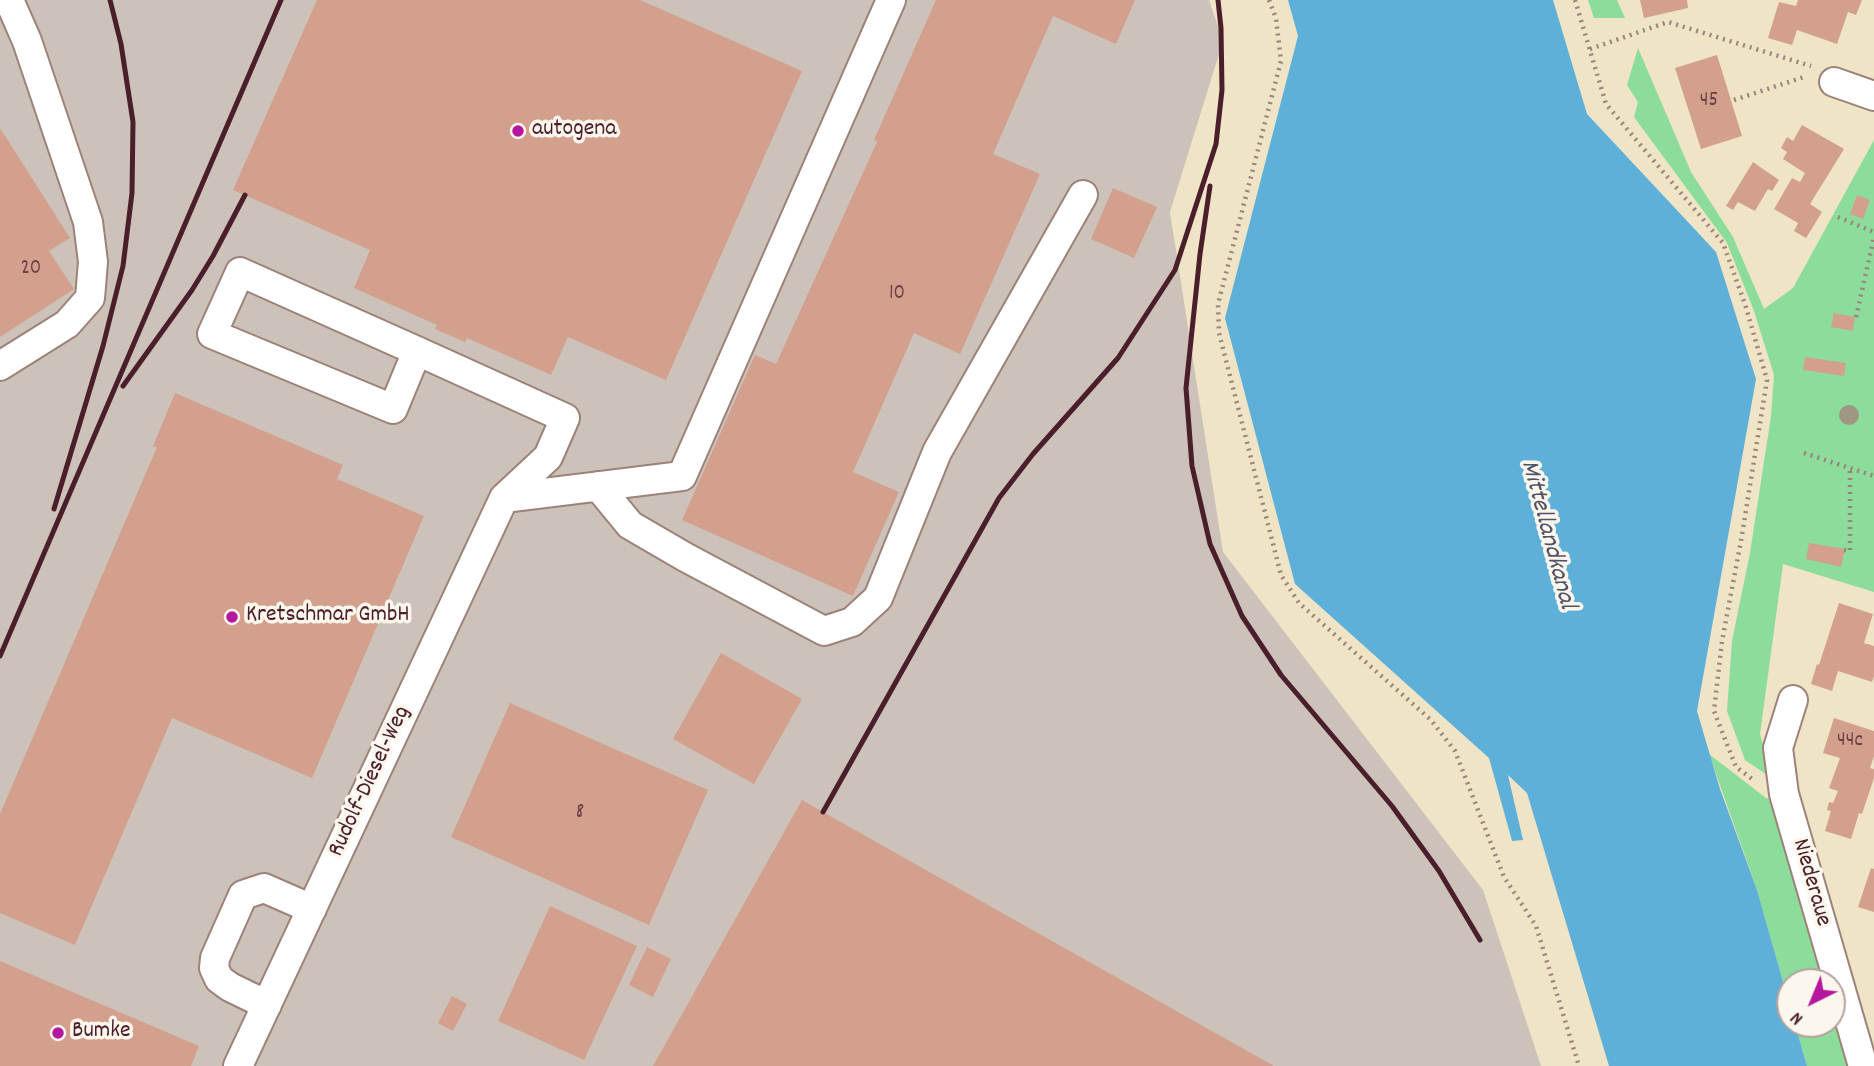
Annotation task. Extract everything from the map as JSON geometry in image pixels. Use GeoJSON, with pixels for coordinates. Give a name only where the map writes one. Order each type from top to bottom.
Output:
{"type":"FeatureCollection","features":[{"type":"Feature","properties":{"kind":"street"},"geometry":{"type":"LineString","coordinates":[[0,366],[67,324],[90,298],[93,262],[88,222],[27,41],[9,0]]}},
{"type":"Feature","properties":{"kind":"street"},"geometry":{"type":"LineString","coordinates":[[503,498],[682,476],[891,0]]}},
{"type":"Feature","properties":{"kind":"street"},"geometry":{"type":"LineString","coordinates":[[1821,79],[1874,96]]}},
{"type":"Feature","properties":{"kind":"street"},"geometry":{"type":"LineString","coordinates":[[598,486],[630,525],[696,563],[824,631],[852,622],[878,598],[936,452],[1083,195]]}},
{"type":"Feature","properties":{"kind":"street"},"geometry":{"type":"LineString","coordinates":[[417,351],[393,409],[212,334],[240,272],[417,351],[565,418],[548,457],[503,498]]}},
{"type":"Feature","properties":{"kind":"street","name":"Rudolf-Diesel-Weg"},"geometry":{"type":"LineString","coordinates":[[238,1066],[503,498]]}},
{"type":"Feature","properties":{"kind":"street","name":"Niederaue"},"geometry":{"type":"LineString","coordinates":[[1793,700],[1778,748],[1784,794],[1863,1066]]}},
{"type":"Feature","properties":{"kind":"street"},"geometry":{"type":"LineString","coordinates":[[267,1005],[230,987],[219,979],[214,968],[215,958],[243,895],[264,888],[312,909]]}},
{"type":"Feature","properties":{"kind":"path"},"geometry":{"type":"LineString","coordinates":[[1269,0],[1276,18],[1281,61],[1218,304],[1219,333],[1281,575],[1299,603],[1431,720],[1455,751],[1504,877],[1536,926],[1579,1066]]}},
{"type":"Feature","properties":{"kind":"path"},"geometry":{"type":"LineString","coordinates":[[1575,0],[1606,104],[1723,243],[1745,304],[1767,380],[1722,641],[1714,711],[1735,767],[1770,792],[1784,794]]}},
{"type":"Feature","properties":{"kind":"path"},"geometry":{"type":"LineString","coordinates":[[1590,49],[1668,22],[1820,68],[1821,79],[1734,100]]}},
{"type":"Feature","properties":{"kind":"path"},"geometry":{"type":"LineString","coordinates":[[1838,217],[1874,234],[1856,317]]}},
{"type":"Feature","properties":{"kind":"path"},"geometry":{"type":"LineString","coordinates":[[1804,453],[1874,476]]}},
{"type":"Feature","properties":{"kind":"path"},"geometry":{"type":"LineString","coordinates":[[1844,550],[1850,551],[1850,468]]}},
{"type":"Feature","properties":{"kind":"shaded area"},"geometry":{"type":"Polygon","coordinates":[[[0,0],[1209,0],[1223,41],[1170,212],[1223,552],[1483,890],[1541,1066],[0,1066],[0,0]]]}},
{"type":"Feature","properties":{"kind":"green space"},"geometry":{"type":"Polygon","coordinates":[[[1588,0],[1617,0],[1625,18],[1594,18],[1588,0]]]}},
{"type":"Feature","properties":{"kind":"green space"},"geometry":{"type":"Polygon","coordinates":[[[1638,48],[1691,172],[1733,237],[1764,309],[1793,288],[1874,140],[1874,592],[1783,564],[1760,734],[1773,779],[1745,760],[1727,711],[1732,641],[1750,553],[1771,416],[1774,375],[1754,311],[1727,243],[1634,117],[1638,102],[1627,85],[1638,48]]]}},
{"type":"Feature","properties":{"kind":"green space"},"geometry":{"type":"Polygon","coordinates":[[[1709,754],[1766,798],[1779,801],[1826,968],[1779,968],[1757,890],[1709,754]]]}},
{"type":"Feature","properties":{"kind":"green space"},"geometry":{"type":"Polygon","coordinates":[[[1799,1038],[1846,1038],[1854,1066],[1807,1066],[1799,1038]]]}},
{"type":"Feature","properties":{"kind":"water","name":"Mittellandkanal"},"geometry":{"type":"Polygon","coordinates":[[[1288,0],[1553,0],[1587,114],[1716,252],[1756,379],[1697,711],[1720,789],[1757,890],[1779,968],[1776,968],[1776,1038],[1799,1038],[1807,1066],[1609,1066],[1527,793],[1508,775],[1523,840],[1512,841],[1489,758],[1295,584],[1225,318],[1298,36],[1288,0]]]}},
{"type":"Feature","properties":{"kind":"building","name":"autogena"},"geometry":{"type":"Polygon","coordinates":[[[317,0],[640,0],[802,71],[666,380],[568,337],[551,375],[467,338],[465,342],[435,329],[437,325],[354,288],[370,250],[233,190],[317,0]]]}},
{"type":"Feature","properties":{"kind":"building"},"geometry":{"type":"Polygon","coordinates":[[[936,0],[1135,0],[1116,44],[1053,16],[993,154],[1040,174],[960,354],[914,333],[853,472],[899,492],[853,596],[682,520],[755,355],[776,364],[877,142],[874,140],[936,0]]]}},
{"type":"Feature","properties":{"kind":"building"},"geometry":{"type":"Polygon","coordinates":[[[1640,0],[1687,0],[1688,8],[1644,18],[1640,0]]]}},
{"type":"Feature","properties":{"kind":"building"},"geometry":{"type":"Polygon","coordinates":[[[1798,0],[1862,0],[1856,15],[1848,12],[1837,44],[1797,30],[1792,45],[1768,38],[1779,2],[1796,6],[1798,0]]]}},
{"type":"Feature","properties":{"kind":"building"},"geometry":{"type":"Polygon","coordinates":[[[1717,55],[1742,136],[1701,149],[1675,68],[1717,55]]]}},
{"type":"Feature","properties":{"kind":"building"},"geometry":{"type":"Polygon","coordinates":[[[1802,125],[1844,149],[1810,204],[1822,212],[1806,238],[1794,231],[1798,223],[1774,209],[1792,178],[1800,182],[1805,173],[1783,159],[1787,152],[1781,148],[1787,137],[1793,141],[1802,125]]]}},
{"type":"Feature","properties":{"kind":"building"},"geometry":{"type":"Polygon","coordinates":[[[0,128],[70,238],[49,251],[74,289],[0,337],[0,128]]]}},
{"type":"Feature","properties":{"kind":"building"},"geometry":{"type":"Polygon","coordinates":[[[1753,162],[1779,180],[1772,191],[1768,189],[1755,211],[1738,202],[1733,210],[1726,206],[1753,162]]]}},
{"type":"Feature","properties":{"kind":"building"},"geometry":{"type":"Polygon","coordinates":[[[1113,188],[1157,207],[1134,258],[1091,239],[1113,188]]]}},
{"type":"Feature","properties":{"kind":"building"},"geometry":{"type":"Polygon","coordinates":[[[1857,195],[1870,200],[1863,219],[1850,214],[1857,195]]]}},
{"type":"Feature","properties":{"kind":"building"},"geometry":{"type":"Polygon","coordinates":[[[1834,313],[1855,317],[1853,331],[1831,327],[1834,313]]]}},
{"type":"Feature","properties":{"kind":"building"},"geometry":{"type":"Polygon","coordinates":[[[1805,357],[1846,363],[1844,376],[1803,370],[1805,357]]]}},
{"type":"Feature","properties":{"kind":"building","name":"Kretschmar GmbH"},"geometry":{"type":"Polygon","coordinates":[[[175,393],[343,465],[337,479],[424,516],[312,778],[172,718],[75,945],[0,913],[0,814],[157,447],[153,446],[175,393]]]}},
{"type":"Feature","properties":{"kind":"building"},"geometry":{"type":"Polygon","coordinates":[[[1809,543],[1845,549],[1841,567],[1806,559],[1809,543]]]}},
{"type":"Feature","properties":{"kind":"building"},"geometry":{"type":"Polygon","coordinates":[[[1839,603],[1873,614],[1864,643],[1874,646],[1874,676],[1872,682],[1838,671],[1832,691],[1811,684],[1839,603]]]}},
{"type":"Feature","properties":{"kind":"building"},"geometry":{"type":"Polygon","coordinates":[[[721,653],[802,699],[754,784],[673,739],[721,653]]]}},
{"type":"Feature","properties":{"kind":"building"},"geometry":{"type":"Polygon","coordinates":[[[510,703],[708,790],[649,925],[451,837],[510,703]]]}},
{"type":"Feature","properties":{"kind":"building"},"geometry":{"type":"Polygon","coordinates":[[[1834,718],[1874,731],[1874,756],[1870,768],[1874,769],[1874,778],[1851,839],[1825,831],[1831,811],[1827,810],[1829,802],[1833,803],[1838,791],[1829,788],[1840,758],[1823,753],[1834,718]]]}},
{"type":"Feature","properties":{"kind":"building"},"geometry":{"type":"Polygon","coordinates":[[[802,800],[823,812],[1274,1066],[653,1066],[802,800]]]}},
{"type":"Feature","properties":{"kind":"building"},"geometry":{"type":"Polygon","coordinates":[[[1871,868],[1874,869],[1874,912],[1858,907],[1871,868]]]}},
{"type":"Feature","properties":{"kind":"building"},"geometry":{"type":"Polygon","coordinates":[[[550,906],[637,946],[584,1060],[498,1021],[550,906]]]}},
{"type":"Feature","properties":{"kind":"building"},"geometry":{"type":"Polygon","coordinates":[[[647,947],[671,959],[653,997],[629,985],[647,947]]]}},
{"type":"Feature","properties":{"kind":"building","name":"Bumke"},"geometry":{"type":"Polygon","coordinates":[[[0,961],[199,1046],[191,1066],[0,1066],[0,961]]]}},
{"type":"Feature","properties":{"kind":"building"},"geometry":{"type":"Polygon","coordinates":[[[452,996],[467,1004],[453,1031],[438,1023],[452,996]]]}},
{"type":"Feature","properties":{"kind":"railway"},"geometry":{"type":"LineString","coordinates":[[54,509],[103,346],[123,266],[132,193],[133,122],[121,44],[110,0]]}},
{"type":"Feature","properties":{"kind":"railway"},"geometry":{"type":"LineString","coordinates":[[0,656],[281,0]]}},
{"type":"Feature","properties":{"kind":"railway"},"geometry":{"type":"LineString","coordinates":[[823,812],[999,498],[1033,454],[1118,358],[1175,270],[1216,144],[1222,90],[1218,0]]}},
{"type":"Feature","properties":{"kind":"railway"},"geometry":{"type":"LineString","coordinates":[[1210,186],[1186,388],[1192,466],[1210,544],[1242,616],[1281,675],[1392,806],[1439,871],[1480,940]]}},
{"type":"Feature","properties":{"kind":"railway"},"geometry":{"type":"LineString","coordinates":[[123,386],[192,290],[245,195]]}},
{"type":"Feature","properties":{"kind":"place","name":"autogena"},"geometry":{"type":"Point","coordinates":[518,131]}},
{"type":"Feature","properties":{"kind":"place","name":"Kretschmar GmbH"},"geometry":{"type":"Point","coordinates":[232,617]}},
{"type":"Feature","properties":{"kind":"place","name":"Bumke"},"geometry":{"type":"Point","coordinates":[58,1033]}}]}
